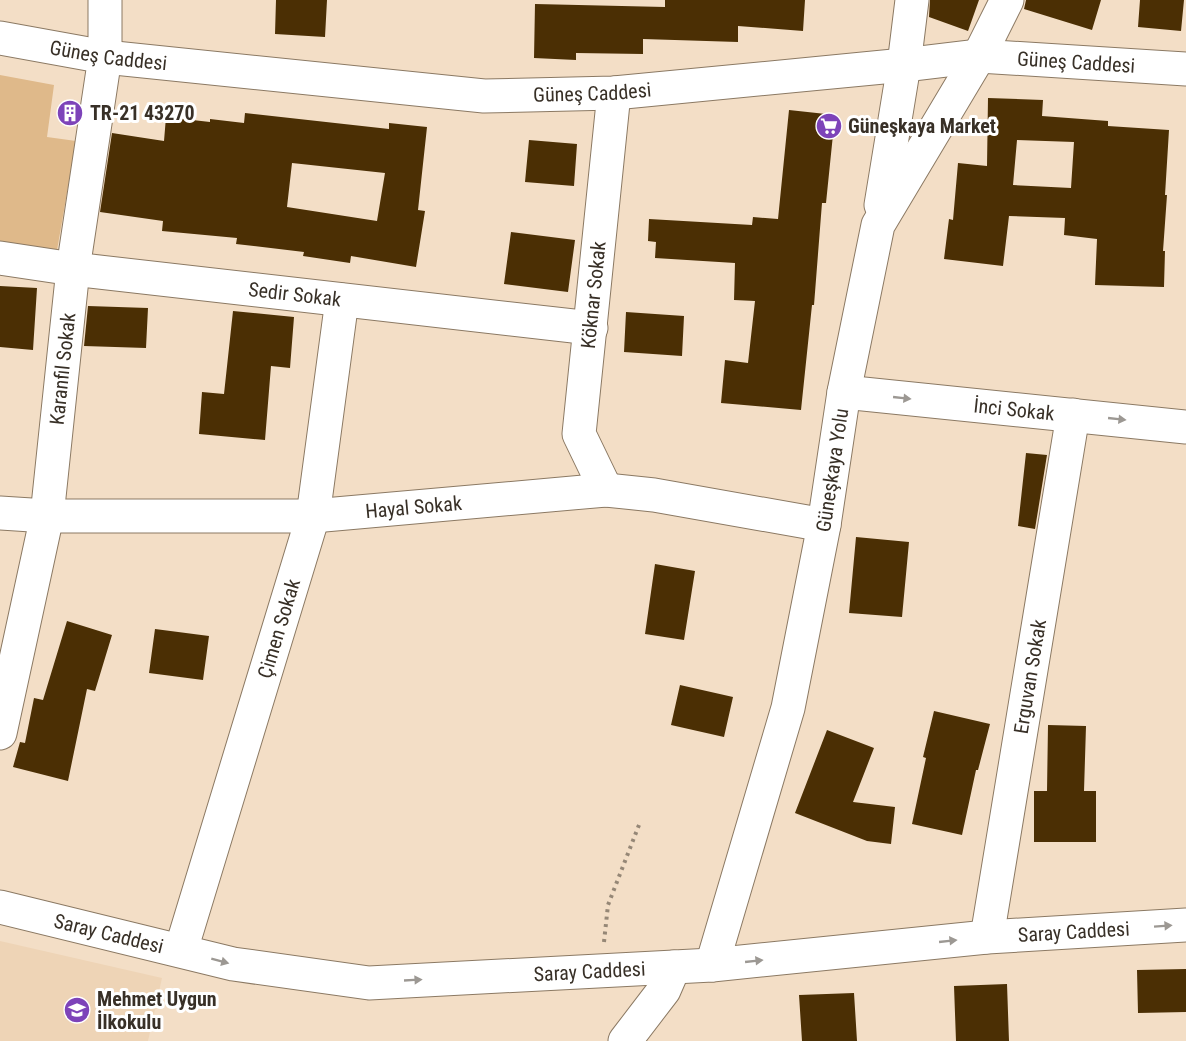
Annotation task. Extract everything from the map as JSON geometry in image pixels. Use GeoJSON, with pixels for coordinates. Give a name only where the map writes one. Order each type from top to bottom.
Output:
{"type":"FeatureCollection","features":[{"type":"Feature","properties":{"kind":"street","name":"Karanfil Sokak"},"geometry":{"type":"LineString","coordinates":[[0,734],[46,516],[74,269],[105,57],[105,0]]}},
{"type":"Feature","properties":{"kind":"street"},"geometry":{"type":"LineString","coordinates":[[878,225],[904,65],[912,0]]}},
{"type":"Feature","properties":{"kind":"street","name":"Güneşkaya Yolu"},"geometry":{"type":"LineString","coordinates":[[712,965],[788,708],[824,525],[844,392],[878,225],[979,56],[1007,0]]}},
{"type":"Feature","properties":{"kind":"street","name":"Güneş Caddesi"},"geometry":{"type":"LineString","coordinates":[[0,38],[105,57],[484,96],[614,93],[979,56],[1186,69]]}},
{"type":"Feature","properties":{"kind":"street","name":"Köknar Sokak"},"geometry":{"type":"LineString","coordinates":[[606,490],[579,434],[614,93]]}},
{"type":"Feature","properties":{"kind":"street","name":"Sedir Sokak"},"geometry":{"type":"LineString","coordinates":[[0,258],[74,269],[591,328]]}},
{"type":"Feature","properties":{"kind":"street","name":"Çimen Sokak"},"geometry":{"type":"LineString","coordinates":[[181,950],[313,516],[342,300]]}},
{"type":"Feature","properties":{"kind":"street","name":"İnci Sokak"},"geometry":{"type":"LineString","coordinates":[[844,392],[1073,415],[1186,420]]}},
{"type":"Feature","properties":{"kind":"street","name":"Erguvan Sokak"},"geometry":{"type":"LineString","coordinates":[[987,937],[1073,415]]}},
{"type":"Feature","properties":{"kind":"street","name":"Hayal Sokak"},"geometry":{"type":"LineString","coordinates":[[0,513],[46,516],[313,516],[606,490],[654,495],[824,525]]}},
{"type":"Feature","properties":{"kind":"street","name":"Saray Caddesi"},"geometry":{"type":"LineString","coordinates":[[0,907],[233,964],[369,983],[674,968],[987,937],[1186,925]]}},
{"type":"Feature","properties":{"kind":"street"},"geometry":{"type":"LineString","coordinates":[[625,1041],[664,990],[674,968]]}},
{"type":"Feature","properties":{"kind":"path"},"geometry":{"type":"LineString","coordinates":[[604,943],[608,905],[639,825]]}},
{"type":"Feature","properties":{"kind":"shaded area"},"geometry":{"type":"Polygon","coordinates":[[[0,75],[54,85],[47,137],[76,141],[56,256],[0,248],[0,75]]]}},
{"type":"Feature","properties":{"kind":"shaded area","name":"Mehmet Uygun İlkokulu"},"geometry":{"type":"Polygon","coordinates":[[[0,941],[162,978],[148,1041],[0,1041],[0,941]]]}},
{"type":"Feature","properties":{"kind":"building"},"geometry":{"type":"Polygon","coordinates":[[[276,0],[327,0],[325,37],[275,34],[276,0]]]}},
{"type":"Feature","properties":{"kind":"building"},"geometry":{"type":"Polygon","coordinates":[[[665,0],[805,0],[803,31],[738,26],[738,42],[643,39],[643,54],[576,53],[576,60],[534,58],[535,4],[665,7],[665,0]]]}},
{"type":"Feature","properties":{"kind":"building"},"geometry":{"type":"Polygon","coordinates":[[[930,0],[979,0],[968,31],[929,17],[930,0]]]}},
{"type":"Feature","properties":{"kind":"building"},"geometry":{"type":"Polygon","coordinates":[[[1026,0],[1101,0],[1092,30],[1024,9],[1026,0]]]}},
{"type":"Feature","properties":{"kind":"building"},"geometry":{"type":"Polygon","coordinates":[[[1140,0],[1184,0],[1181,31],[1138,27],[1140,0]]]}},
{"type":"Feature","properties":{"kind":"building"},"geometry":{"type":"Polygon","coordinates":[[[988,98],[1043,100],[1042,116],[1108,121],[1108,126],[1169,130],[1163,251],[1165,251],[1164,287],[1095,285],[1097,239],[1064,235],[1065,218],[1009,216],[1003,266],[944,259],[949,219],[953,220],[958,163],[987,166],[988,98]],[[1017,140],[1013,185],[1071,188],[1074,142],[1017,140]]]}},
{"type":"Feature","properties":{"kind":"building"},"geometry":{"type":"Polygon","coordinates":[[[789,110],[835,115],[826,203],[822,203],[814,305],[812,305],[801,410],[721,403],[725,360],[748,363],[755,301],[734,300],[735,263],[655,258],[656,242],[648,241],[649,219],[752,225],[753,217],[778,219],[789,110]]]}},
{"type":"Feature","properties":{"kind":"building"},"geometry":{"type":"Polygon","coordinates":[[[245,113],[389,129],[389,123],[427,127],[418,210],[425,211],[416,267],[351,256],[350,263],[303,256],[304,252],[236,244],[237,238],[162,231],[163,221],[100,212],[112,133],[164,141],[166,117],[244,123],[245,113]],[[292,163],[287,207],[377,221],[385,173],[292,163]]]}},
{"type":"Feature","properties":{"kind":"building"},"geometry":{"type":"Polygon","coordinates":[[[529,140],[577,144],[574,186],[525,182],[529,140]]]}},
{"type":"Feature","properties":{"kind":"building"},"geometry":{"type":"Polygon","coordinates":[[[511,232],[575,240],[568,292],[504,284],[511,232]]]}},
{"type":"Feature","properties":{"kind":"building"},"geometry":{"type":"Polygon","coordinates":[[[0,286],[37,288],[33,350],[0,347],[0,286]]]}},
{"type":"Feature","properties":{"kind":"building"},"geometry":{"type":"Polygon","coordinates":[[[88,306],[148,308],[146,348],[84,346],[88,306]]]}},
{"type":"Feature","properties":{"kind":"building"},"geometry":{"type":"Polygon","coordinates":[[[233,311],[294,317],[290,368],[271,366],[265,440],[199,434],[202,392],[224,394],[233,311]]]}},
{"type":"Feature","properties":{"kind":"building"},"geometry":{"type":"Polygon","coordinates":[[[626,312],[684,316],[682,356],[624,352],[626,312]]]}},
{"type":"Feature","properties":{"kind":"building"},"geometry":{"type":"Polygon","coordinates":[[[1026,453],[1047,455],[1035,529],[1018,526],[1026,453]]]}},
{"type":"Feature","properties":{"kind":"building"},"geometry":{"type":"Polygon","coordinates":[[[856,537],[909,542],[902,617],[849,613],[856,537]]]}},
{"type":"Feature","properties":{"kind":"building"},"geometry":{"type":"Polygon","coordinates":[[[655,564],[695,571],[684,640],[645,634],[655,564]]]}},
{"type":"Feature","properties":{"kind":"building"},"geometry":{"type":"Polygon","coordinates":[[[67,621],[112,635],[95,691],[87,689],[68,781],[13,767],[20,742],[25,743],[34,698],[43,700],[67,621]]]}},
{"type":"Feature","properties":{"kind":"building"},"geometry":{"type":"Polygon","coordinates":[[[155,629],[209,636],[203,680],[149,673],[155,629]]]}},
{"type":"Feature","properties":{"kind":"building"},"geometry":{"type":"Polygon","coordinates":[[[680,685],[733,697],[724,737],[671,725],[680,685]]]}},
{"type":"Feature","properties":{"kind":"building"},"geometry":{"type":"Polygon","coordinates":[[[934,711],[990,724],[978,770],[976,770],[962,835],[912,824],[926,758],[923,757],[934,711]]]}},
{"type":"Feature","properties":{"kind":"building"},"geometry":{"type":"Polygon","coordinates":[[[1048,725],[1086,726],[1084,791],[1096,791],[1096,842],[1034,842],[1034,791],[1047,791],[1048,725]]]}},
{"type":"Feature","properties":{"kind":"building"},"geometry":{"type":"Polygon","coordinates":[[[827,730],[874,748],[853,802],[895,807],[891,844],[867,841],[795,813],[827,730]]]}},
{"type":"Feature","properties":{"kind":"building"},"geometry":{"type":"Polygon","coordinates":[[[1186,969],[1186,1012],[1138,1013],[1137,970],[1186,969]]]}},
{"type":"Feature","properties":{"kind":"building"},"geometry":{"type":"Polygon","coordinates":[[[1007,984],[1009,1041],[956,1041],[954,986],[1007,984]]]}},
{"type":"Feature","properties":{"kind":"building"},"geometry":{"type":"Polygon","coordinates":[[[854,993],[857,1041],[802,1041],[799,995],[854,993]]]}},
{"type":"Feature","properties":{"kind":"place","name":"TR-21 43270"},"geometry":{"type":"Point","coordinates":[70,113]}},
{"type":"Feature","properties":{"kind":"place","name":"Güneşkaya Market"},"geometry":{"type":"Point","coordinates":[829,126]}},
{"type":"Feature","properties":{"kind":"place","name":"Mehmet Uygun İlkokulu"},"geometry":{"type":"Point","coordinates":[77,1010]}}]}
